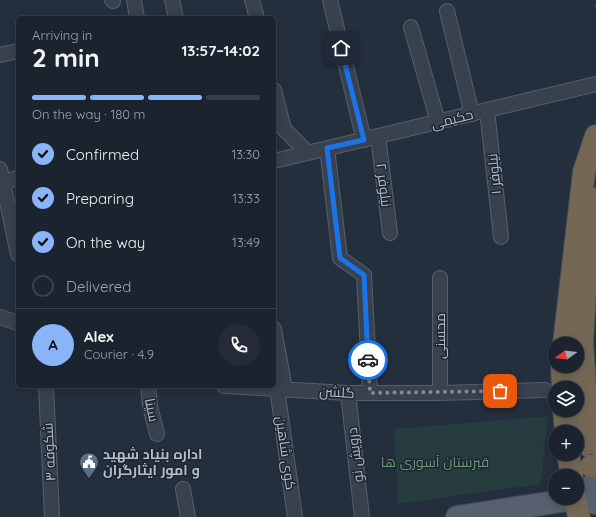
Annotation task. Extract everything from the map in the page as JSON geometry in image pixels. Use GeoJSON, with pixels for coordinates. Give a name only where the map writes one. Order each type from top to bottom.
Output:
{"type":"FeatureCollection","features":[{"type":"Feature","properties":{"kind":"highway"},"geometry":{"type":"LineString","coordinates":[[565,337],[584,172],[596,136]]}},
{"type":"Feature","properties":{"kind":"highway"},"geometry":{"type":"LineString","coordinates":[[587,491],[582,342],[585,294],[596,199]]}},
{"type":"Feature","properties":{"kind":"main road"},"geometry":{"type":"LineString","coordinates":[[457,517],[587,491]]}},
{"type":"Feature","properties":{"kind":"street"},"geometry":{"type":"LineString","coordinates":[[134,0],[137,16]]}},
{"type":"Feature","properties":{"kind":"street"},"geometry":{"type":"LineString","coordinates":[[172,0],[176,16]]}},
{"type":"Feature","properties":{"kind":"street"},"geometry":{"type":"LineString","coordinates":[[252,0],[256,16]]}},
{"type":"Feature","properties":{"kind":"street"},"geometry":{"type":"LineString","coordinates":[[330,0],[364,140]]}},
{"type":"Feature","properties":{"kind":"street"},"geometry":{"type":"LineString","coordinates":[[447,11],[472,114]]}},
{"type":"Feature","properties":{"kind":"street"},"geometry":{"type":"LineString","coordinates":[[411,27],[438,122]]}},
{"type":"Feature","properties":{"kind":"street"},"geometry":{"type":"LineString","coordinates":[[0,55],[16,51]]}},
{"type":"Feature","properties":{"kind":"street","name":"حکیمی"},"geometry":{"type":"LineString","coordinates":[[276,161],[596,84]]}},
{"type":"Feature","properties":{"kind":"street"},"geometry":{"type":"LineString","coordinates":[[276,106],[279,130],[308,153]]}},
{"type":"Feature","properties":{"kind":"street","name":"نیلوفر ۱"},"geometry":{"type":"LineString","coordinates":[[487,110],[501,237]]}},
{"type":"Feature","properties":{"kind":"street","name":"نیلوفر ۲"},"geometry":{"type":"LineString","coordinates":[[378,136],[390,233]]}},
{"type":"Feature","properties":{"kind":"street"},"geometry":{"type":"LineString","coordinates":[[327,148],[340,258],[364,275],[370,393]]}},
{"type":"Feature","properties":{"kind":"street"},"geometry":{"type":"LineString","coordinates":[[16,178],[1,175],[16,245]]}},
{"type":"Feature","properties":{"kind":"street","name":"محسنی"},"geometry":{"type":"LineString","coordinates":[[440,278],[440,393]]}},
{"type":"Feature","properties":{"kind":"street"},"geometry":{"type":"LineString","coordinates":[[0,317],[16,323]]}},
{"type":"Feature","properties":{"kind":"street","name":"کوی شاهین"},"geometry":{"type":"LineString","coordinates":[[276,346],[295,517]]}},
{"type":"Feature","properties":{"kind":"street","name":"شکوفه ۳"},"geometry":{"type":"LineString","coordinates":[[46,388],[52,517]]}},
{"type":"Feature","properties":{"kind":"street","name":"سینا"},"geometry":{"type":"LineString","coordinates":[[148,388],[150,406],[158,434]]}},
{"type":"Feature","properties":{"kind":"street","name":"گلشن"},"geometry":{"type":"LineString","coordinates":[[276,388],[348,393],[440,393],[548,389]]}},
{"type":"Feature","properties":{"kind":"street","name":"درویش نو"},"geometry":{"type":"LineString","coordinates":[[348,393],[362,517]]}},
{"type":"Feature","properties":{"kind":"street"},"geometry":{"type":"LineString","coordinates":[[183,489],[188,517]]}},
{"type":"Feature","properties":{"kind":"green space","name":"قبرستان آسوری ها"},"geometry":{"type":"Polygon","coordinates":[[[548,416],[541,484],[398,504],[394,429],[548,416]]]}},
{"type":"Feature","properties":{"kind":"way so far"},"geometry":{"type":"LineString","coordinates":[[368,360],[370,393],[500,391]]}},
{"type":"Feature","properties":{"kind":"place","name":"اداره بنیاد شهید و امور ایثارگران"},"geometry":{"type":"Point","coordinates":[89,479]}},
{"type":"Feature","properties":{"kind":"route"},"geometry":{"type":"LineString","coordinates":[[341,48],[364,140],[327,148],[340,258],[364,275],[368,360]]}}]}
